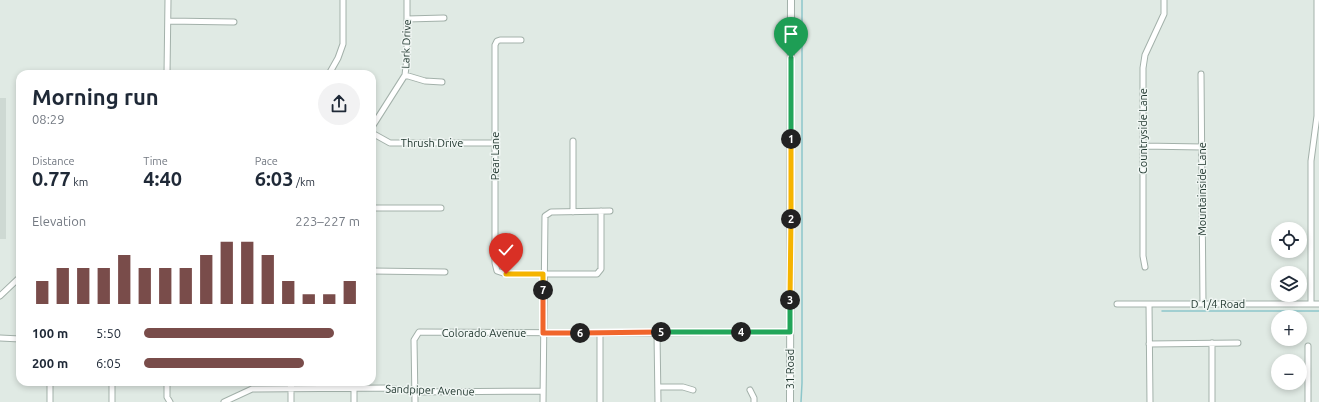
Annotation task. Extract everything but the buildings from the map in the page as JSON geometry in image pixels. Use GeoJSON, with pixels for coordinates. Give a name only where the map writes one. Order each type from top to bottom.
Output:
{"type":"FeatureCollection","features":[{"type":"Feature","properties":{"kind":"street"},"geometry":{"type":"LineString","coordinates":[[168,0],[168,70]]}},
{"type":"Feature","properties":{"kind":"street"},"geometry":{"type":"LineString","coordinates":[[330,70],[338,58],[343,44],[343,0]]}},
{"type":"Feature","properties":{"kind":"street","name":"Lark Drive"},"geometry":{"type":"LineString","coordinates":[[376,121],[405,75],[407,58],[407,0]]}},
{"type":"Feature","properties":{"kind":"street","name":"31 Road"},"geometry":{"type":"LineString","coordinates":[[790,402],[791,0]]}},
{"type":"Feature","properties":{"kind":"street","name":"Countryside Lane"},"geometry":{"type":"LineString","coordinates":[[1145,266],[1143,256],[1144,61],[1145,54],[1162,19],[1164,0]]}},
{"type":"Feature","properties":{"kind":"street"},"geometry":{"type":"LineString","coordinates":[[1311,304],[1311,161],[1316,139],[1317,116],[1317,0]]}},
{"type":"Feature","properties":{"kind":"street"},"geometry":{"type":"LineString","coordinates":[[407,19],[444,18]]}},
{"type":"Feature","properties":{"kind":"street"},"geometry":{"type":"LineString","coordinates":[[168,21],[234,22]]}},
{"type":"Feature","properties":{"kind":"street","name":"Pear Lane"},"geometry":{"type":"LineString","coordinates":[[521,40],[497,41],[495,45],[495,263],[497,272],[506,274],[543,274]]}},
{"type":"Feature","properties":{"kind":"street","name":"Mountainside Lane"},"geometry":{"type":"LineString","coordinates":[[1201,74],[1203,304]]}},
{"type":"Feature","properties":{"kind":"street"},"geometry":{"type":"LineString","coordinates":[[405,75],[425,81],[442,82]]}},
{"type":"Feature","properties":{"kind":"street","name":"Thrush Drive"},"geometry":{"type":"LineString","coordinates":[[376,136],[390,143],[495,143]]}},
{"type":"Feature","properties":{"kind":"street"},"geometry":{"type":"LineString","coordinates":[[572,212],[573,141]]}},
{"type":"Feature","properties":{"kind":"street"},"geometry":{"type":"LineString","coordinates":[[1143,146],[1202,147]]}},
{"type":"Feature","properties":{"kind":"street"},"geometry":{"type":"LineString","coordinates":[[376,208],[441,208]]}},
{"type":"Feature","properties":{"kind":"street"},"geometry":{"type":"LineString","coordinates":[[543,274],[595,275],[599,273],[601,269],[601,211]]}},
{"type":"Feature","properties":{"kind":"street"},"geometry":{"type":"LineString","coordinates":[[543,402],[543,274],[544,220],[546,214],[551,212],[610,211]]}},
{"type":"Feature","properties":{"kind":"street"},"geometry":{"type":"LineString","coordinates":[[376,271],[445,272]]}},
{"type":"Feature","properties":{"kind":"street"},"geometry":{"type":"LineString","coordinates":[[1,292],[16,280]]}},
{"type":"Feature","properties":{"kind":"street","name":"D 1/4 Road"},"geometry":{"type":"LineString","coordinates":[[1117,304],[1319,304]]}},
{"type":"Feature","properties":{"kind":"street"},"geometry":{"type":"LineString","coordinates":[[1149,304],[1150,402]]}},
{"type":"Feature","properties":{"kind":"street","name":"Colorado Avenue"},"geometry":{"type":"LineString","coordinates":[[414,392],[414,340],[418,332],[790,332]]}},
{"type":"Feature","properties":{"kind":"street"},"geometry":{"type":"LineString","coordinates":[[657,332],[658,402]]}},
{"type":"Feature","properties":{"kind":"street"},"geometry":{"type":"LineString","coordinates":[[600,333],[600,402]]}},
{"type":"Feature","properties":{"kind":"street"},"geometry":{"type":"LineString","coordinates":[[0,338],[16,339]]}},
{"type":"Feature","properties":{"kind":"street"},"geometry":{"type":"LineString","coordinates":[[1212,343],[1212,402]]}},
{"type":"Feature","properties":{"kind":"street"},"geometry":{"type":"LineString","coordinates":[[1149,344],[1238,343]]}},
{"type":"Feature","properties":{"kind":"street"},"geometry":{"type":"LineString","coordinates":[[1308,346],[1308,402]]}},
{"type":"Feature","properties":{"kind":"street"},"geometry":{"type":"LineString","coordinates":[[50,386],[50,402]]}},
{"type":"Feature","properties":{"kind":"street"},"geometry":{"type":"LineString","coordinates":[[112,386],[112,402]]}},
{"type":"Feature","properties":{"kind":"street"},"geometry":{"type":"LineString","coordinates":[[167,386],[167,397],[170,402]]}},
{"type":"Feature","properties":{"kind":"street"},"geometry":{"type":"LineString","coordinates":[[658,387],[683,387],[693,390]]}},
{"type":"Feature","properties":{"kind":"street","name":"Sandpiper Avenue"},"geometry":{"type":"LineString","coordinates":[[224,402],[252,388],[387,388],[414,392],[543,391]]}},
{"type":"Feature","properties":{"kind":"street"},"geometry":{"type":"LineString","coordinates":[[291,388],[291,402]]}},
{"type":"Feature","properties":{"kind":"street"},"geometry":{"type":"LineString","coordinates":[[354,389],[354,402]]}},
{"type":"Feature","properties":{"kind":"street"},"geometry":{"type":"LineString","coordinates":[[750,390],[754,398],[754,402]]}},
{"type":"Feature","properties":{"kind":"street"},"geometry":{"type":"LineString","coordinates":[[414,392],[415,402]]}},
{"type":"Feature","properties":{"kind":"shaded area"},"geometry":{"type":"Polygon","coordinates":[[[0,98],[6,98],[6,239],[0,239],[0,98]]]}},
{"type":"Feature","properties":{"kind":"waterway"},"geometry":{"type":"LineString","coordinates":[[801,402],[802,0]]}},
{"type":"Feature","properties":{"kind":"waterway"},"geometry":{"type":"LineString","coordinates":[[1162,311],[1319,311]]}},
{"type":"Feature","properties":{"kind":"route"},"geometry":{"type":"LineString","coordinates":[[506,274],[543,274],[543,333],[790,332],[791,58]]}}]}
